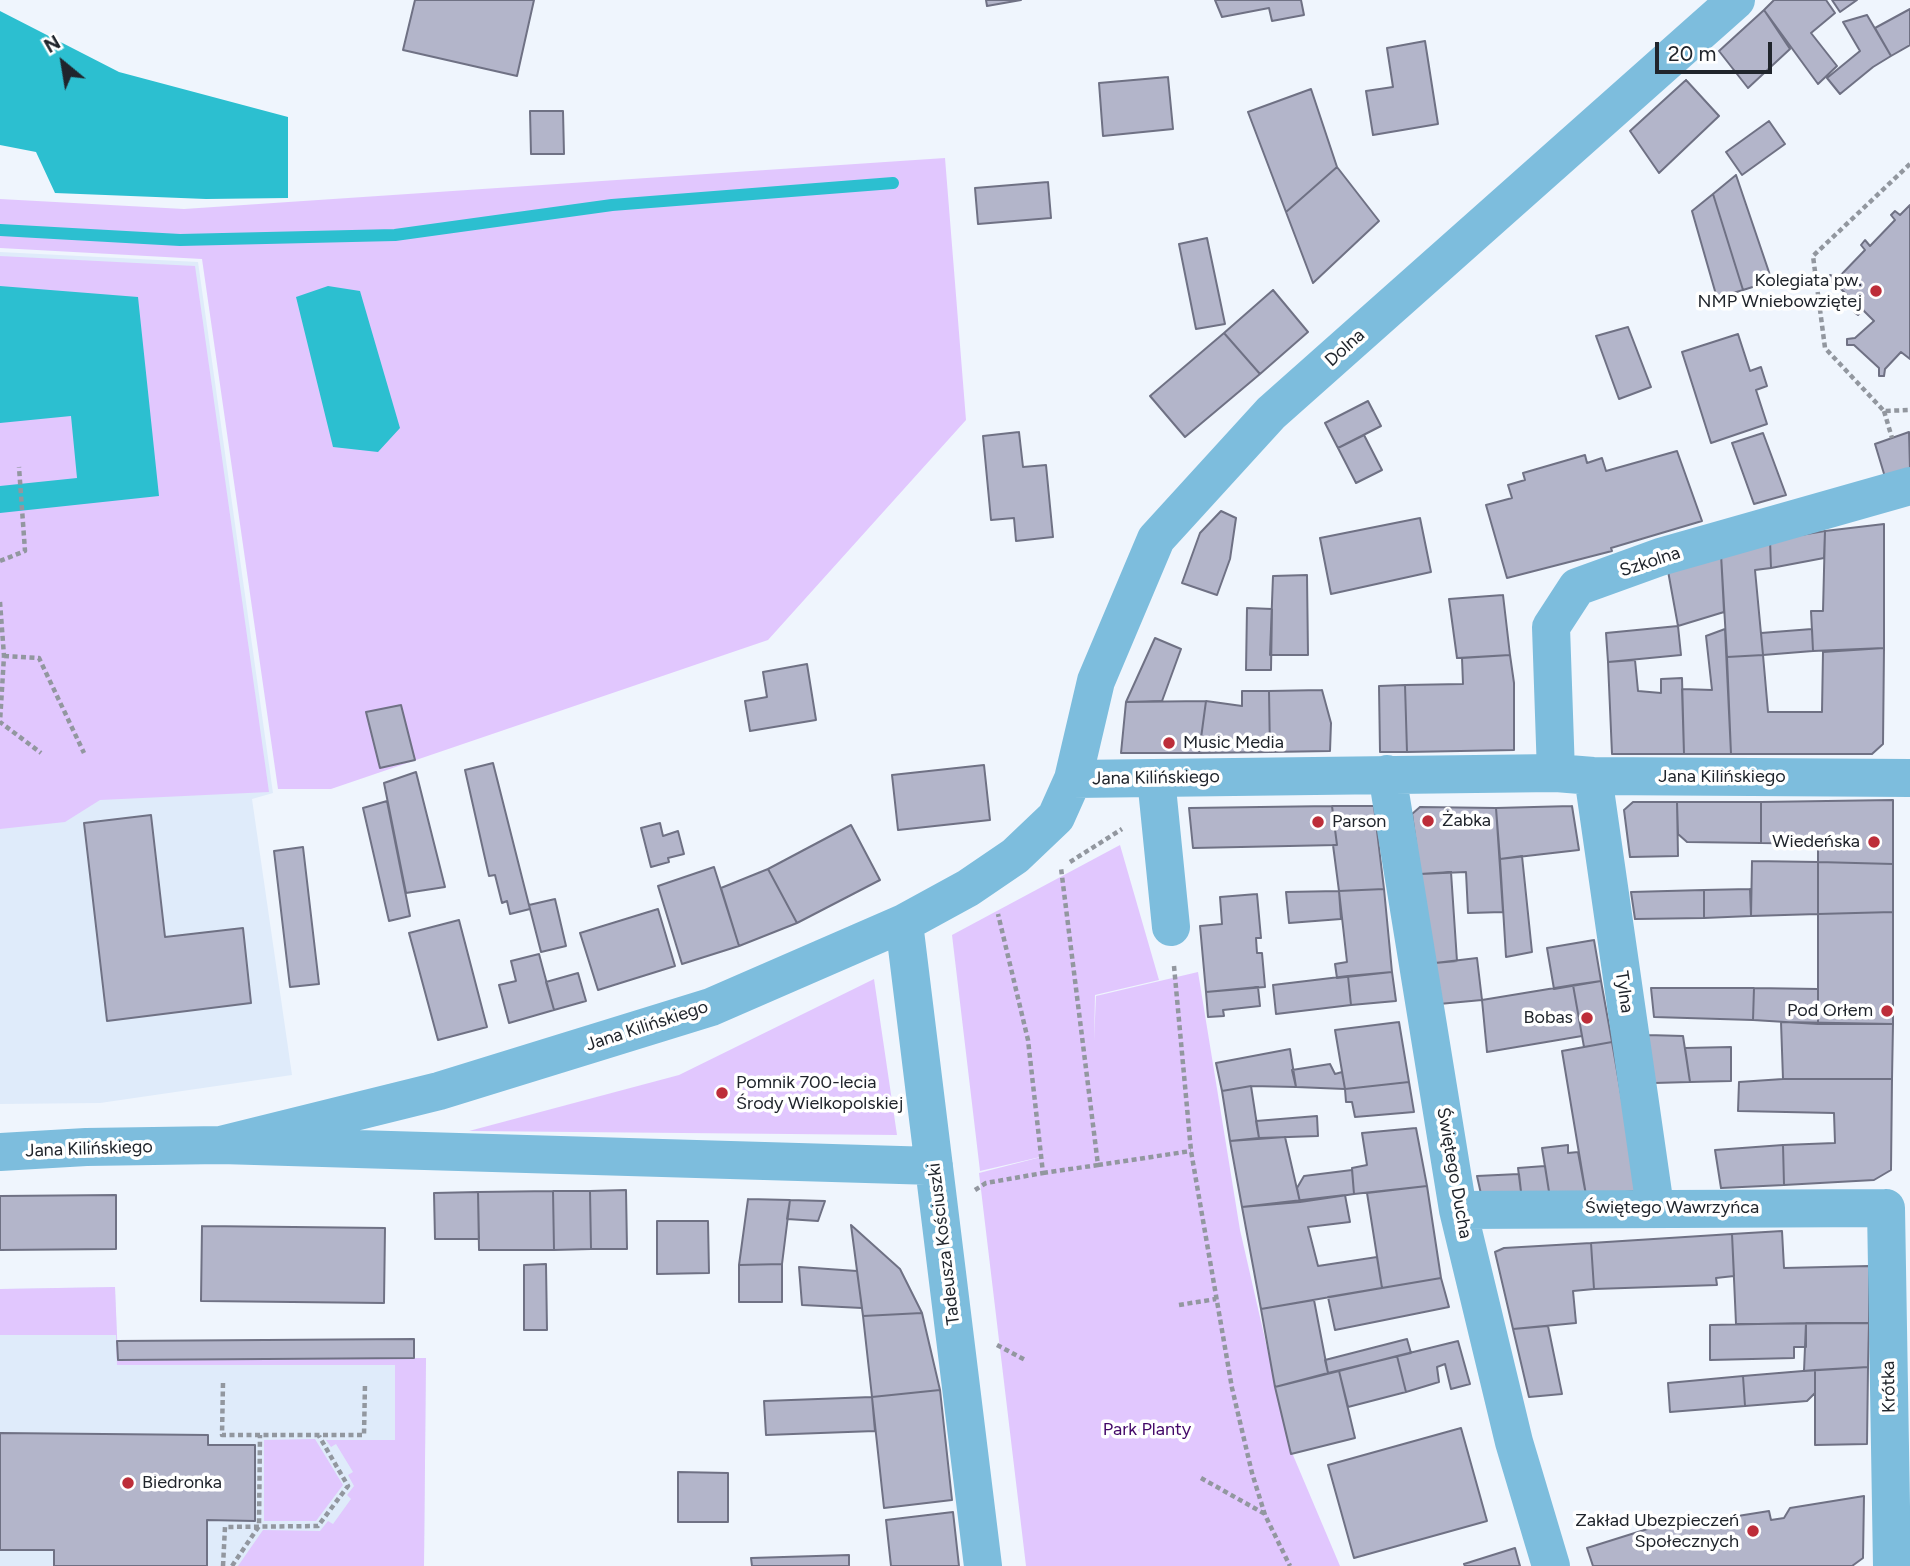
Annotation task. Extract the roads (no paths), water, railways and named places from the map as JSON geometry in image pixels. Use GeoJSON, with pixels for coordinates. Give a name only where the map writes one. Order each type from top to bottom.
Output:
{"type":"FeatureCollection","features":[{"type":"Feature","properties":{"kind":"street","name":"Dolna"},"geometry":{"type":"LineString","coordinates":[[1073,779],[1096,681],[1156,539],[1271,413],[1736,0]]}},
{"type":"Feature","properties":{"kind":"street","name":"Szkolna"},"geometry":{"type":"LineString","coordinates":[[1575,775],[1551,627],[1577,587],[1660,557],[1910,486]]}},
{"type":"Feature","properties":{"kind":"street","name":"Jana Kilińskiego"},"geometry":{"type":"LineString","coordinates":[[221,1145],[407,1099],[711,1007],[904,923],[968,888],[1016,856],[1056,817],[1073,779],[1387,774],[1910,778]]}},
{"type":"Feature","properties":{"kind":"street","name":"Świętego Ducha"},"geometry":{"type":"LineString","coordinates":[[1387,774],[1458,1210],[1514,1442],[1551,1566]]}},
{"type":"Feature","properties":{"kind":"street","name":"Tylna"},"geometry":{"type":"LineString","coordinates":[[1575,775],[1655,1207]]}},
{"type":"Feature","properties":{"kind":"street"},"geometry":{"type":"LineString","coordinates":[[1156,778],[1171,927]]}},
{"type":"Feature","properties":{"kind":"street","name":"Tadeusza Kościuszki"},"geometry":{"type":"LineString","coordinates":[[904,923],[983,1566]]}},
{"type":"Feature","properties":{"kind":"street"},"geometry":{"type":"LineString","coordinates":[[407,1099],[414,1151]]}},
{"type":"Feature","properties":{"kind":"street","name":"Jana Kilińskiego"},"geometry":{"type":"LineString","coordinates":[[0,1152],[86,1147],[221,1145],[934,1166]]}},
{"type":"Feature","properties":{"kind":"street","name":"Świętego Wawrzyńca"},"geometry":{"type":"LineString","coordinates":[[1458,1210],[1898,1200]]}},
{"type":"Feature","properties":{"kind":"street","name":"Krótka"},"geometry":{"type":"LineString","coordinates":[[1892,1566],[1898,1200]]}},
{"type":"Feature","properties":{"kind":"water"},"geometry":{"type":"Polygon","coordinates":[[[0,11],[119,72],[288,117],[288,198],[206,199],[55,193],[36,152],[0,145],[0,11]]]}},
{"type":"Feature","properties":{"kind":"water"},"geometry":{"type":"Polygon","coordinates":[[[0,286],[138,297],[159,496],[0,513],[0,486],[77,478],[71,416],[0,423],[0,286]]]}},
{"type":"Feature","properties":{"kind":"water"},"geometry":{"type":"Polygon","coordinates":[[[328,286],[360,291],[400,428],[378,452],[333,447],[296,297],[328,286]]]}},
{"type":"Feature","properties":{"kind":"waterway"},"geometry":{"type":"LineString","coordinates":[[0,230],[180,240],[395,235],[612,205],[893,183]]}},
{"type":"Feature","properties":{"kind":"place","name":"Kolegiata pw. NMP Wniebowziętej"},"geometry":{"type":"Point","coordinates":[1876,291]}},
{"type":"Feature","properties":{"kind":"place","name":"Music Media"},"geometry":{"type":"Point","coordinates":[1169,743]}},
{"type":"Feature","properties":{"kind":"place","name":"Żabka"},"geometry":{"type":"Point","coordinates":[1428,821]}},
{"type":"Feature","properties":{"kind":"place","name":"Parson"},"geometry":{"type":"Point","coordinates":[1318,822]}},
{"type":"Feature","properties":{"kind":"place","name":"Wiedeńska"},"geometry":{"type":"Point","coordinates":[1874,842]}},
{"type":"Feature","properties":{"kind":"place","name":"Pod Orłem"},"geometry":{"type":"Point","coordinates":[1887,1011]}},
{"type":"Feature","properties":{"kind":"place","name":"Bobas"},"geometry":{"type":"Point","coordinates":[1587,1018]}},
{"type":"Feature","properties":{"kind":"place","name":"Pomnik 700-lecia Środy Wielkopolskiej"},"geometry":{"type":"Point","coordinates":[722,1093]}},
{"type":"Feature","properties":{"kind":"place","name":"Biedronka"},"geometry":{"type":"Point","coordinates":[128,1483]}},
{"type":"Feature","properties":{"kind":"place","name":"Zakład Ubezpieczeń Społecznych"},"geometry":{"type":"Point","coordinates":[1753,1531]}},
{"type":"Feature","properties":{"kind":"park label","name":"Park Planty"},"geometry":{"type":"Point","coordinates":[1147,1430]}}]}
